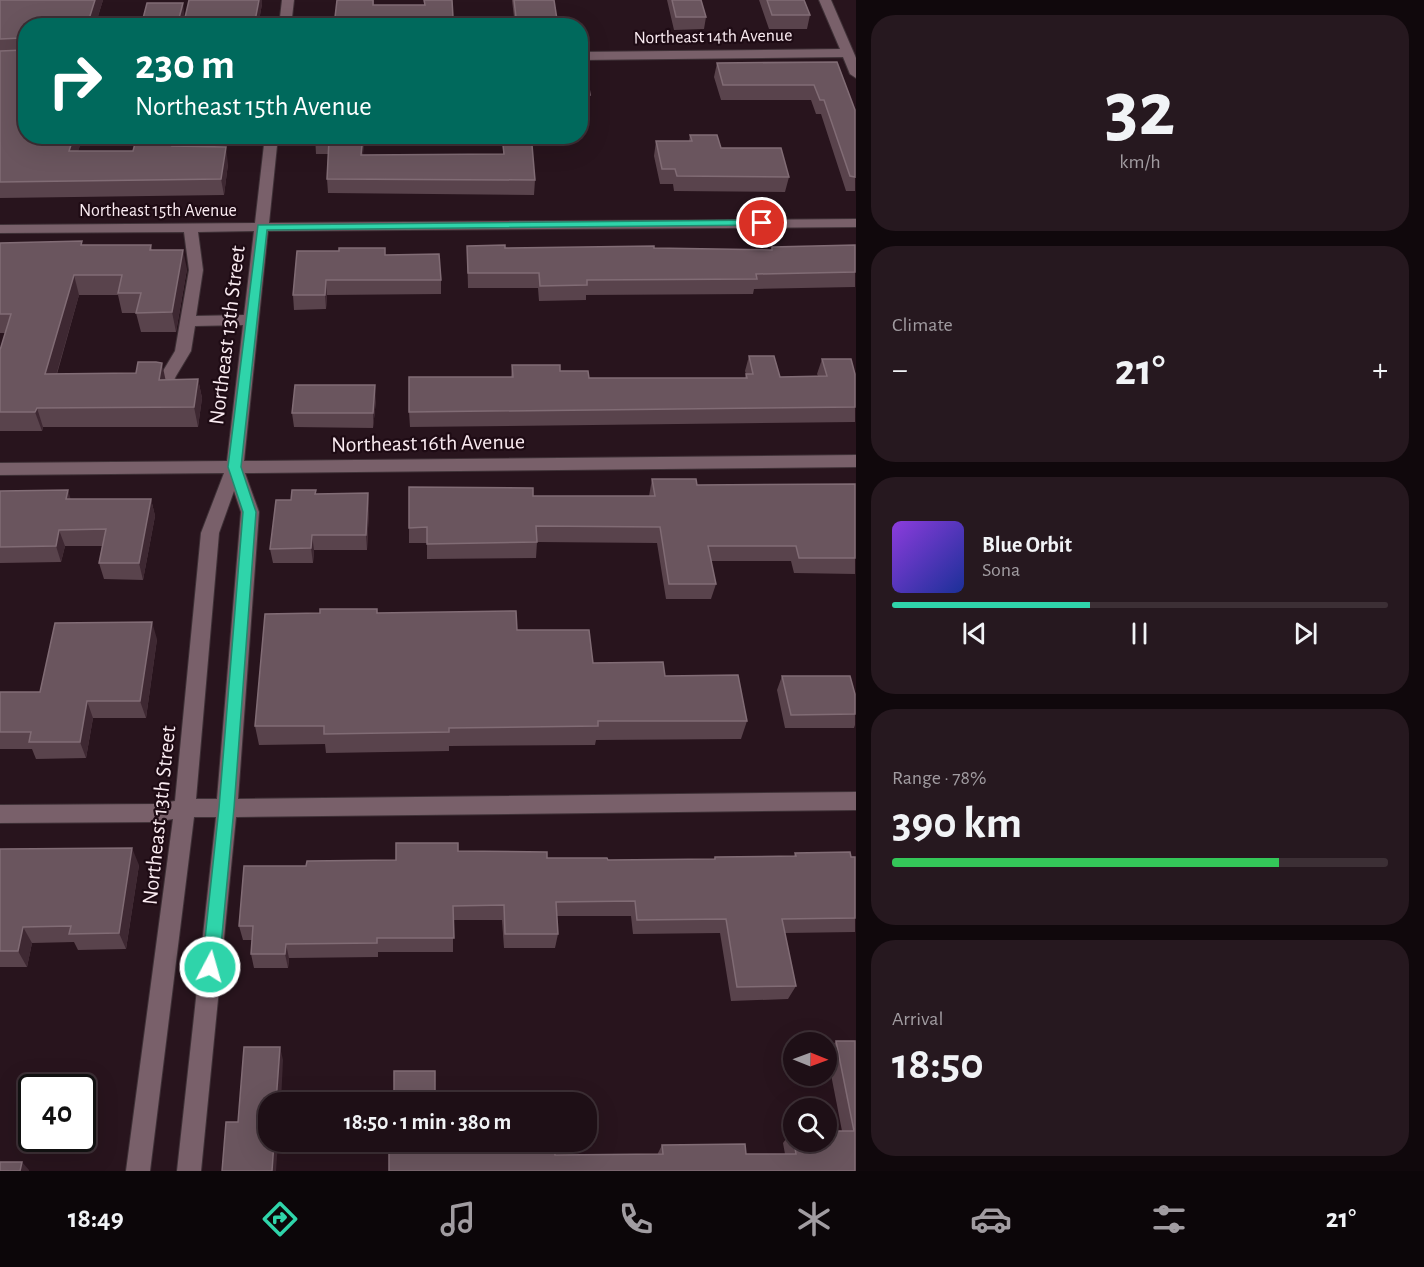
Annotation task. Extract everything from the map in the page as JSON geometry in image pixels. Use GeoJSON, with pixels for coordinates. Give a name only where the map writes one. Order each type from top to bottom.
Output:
{"type":"FeatureCollection","features":[{"type":"Feature","properties":{"kind":"street"},"geometry":{"type":"LineString","coordinates":[[286,18],[288,0]]}},
{"type":"Feature","properties":{"kind":"street"},"geometry":{"type":"LineString","coordinates":[[825,0],[855,74]]}},
{"type":"Feature","properties":{"kind":"street","name":"Northeast 14th Avenue"},"geometry":{"type":"LineString","coordinates":[[588,56],[847,53]]}},
{"type":"Feature","properties":{"kind":"street","name":"Northeast 13th Street"},"geometry":{"type":"LineString","coordinates":[[138,1171],[185,808],[210,533],[235,467],[271,144]]}},
{"type":"Feature","properties":{"kind":"street","name":"Northeast 15th Avenue"},"geometry":{"type":"LineString","coordinates":[[0,229],[855,223]]}},
{"type":"Feature","properties":{"kind":"street"},"geometry":{"type":"LineString","coordinates":[[168,376],[183,351],[196,270],[190,227]]}},
{"type":"Feature","properties":{"kind":"street"},"geometry":{"type":"LineString","coordinates":[[188,321],[251,320]]}},
{"type":"Feature","properties":{"kind":"street","name":"Northeast 16th Avenue"},"geometry":{"type":"LineString","coordinates":[[0,469],[855,461]]}},
{"type":"Feature","properties":{"kind":"street","name":"Northeast 13th Street"},"geometry":{"type":"LineString","coordinates":[[189,1171],[227,808],[250,512],[235,467]]}},
{"type":"Feature","properties":{"kind":"street"},"geometry":{"type":"LineString","coordinates":[[0,814],[156,813],[185,808],[855,801]]}},
{"type":"Feature","properties":{"kind":"building"},"geometry":{"type":"Polygon","coordinates":[[[0,0],[95,0],[89,18],[18,18],[18,38],[0,39],[0,0]]]}},
{"type":"Feature","properties":{"kind":"building"},"geometry":{"type":"Polygon","coordinates":[[[189,0],[259,0],[256,18],[185,18],[189,0]]]}},
{"type":"Feature","properties":{"kind":"building"},"geometry":{"type":"Polygon","coordinates":[[[337,0],[373,0],[373,5],[425,5],[424,0],[452,0],[453,17],[335,18],[337,0]]]}},
{"type":"Feature","properties":{"kind":"building"},"geometry":{"type":"Polygon","coordinates":[[[514,0],[554,0],[557,18],[516,17],[514,0]]]}},
{"type":"Feature","properties":{"kind":"building"},"geometry":{"type":"Polygon","coordinates":[[[672,0],[701,0],[706,17],[676,17],[672,0]]]}},
{"type":"Feature","properties":{"kind":"building"},"geometry":{"type":"Polygon","coordinates":[[[767,0],[804,0],[810,15],[772,15],[767,0]]]}},
{"type":"Feature","properties":{"kind":"building"},"geometry":{"type":"Polygon","coordinates":[[[147,3],[183,3],[179,18],[143,18],[147,3]]]}},
{"type":"Feature","properties":{"kind":"building"},"geometry":{"type":"Polygon","coordinates":[[[18,50],[18,144],[71,144],[69,151],[133,151],[135,144],[226,147],[221,179],[0,182],[0,51],[18,50]]]}},
{"type":"Feature","properties":{"kind":"building"},"geometry":{"type":"Polygon","coordinates":[[[837,62],[855,110],[855,177],[850,176],[824,100],[820,100],[814,85],[723,85],[717,63],[837,62]]]}},
{"type":"Feature","properties":{"kind":"building"},"geometry":{"type":"Polygon","coordinates":[[[690,135],[717,135],[721,148],[781,148],[789,177],[677,176],[675,169],[662,169],[656,141],[692,141],[690,135]]]}},
{"type":"Feature","properties":{"kind":"building"},"geometry":{"type":"Polygon","coordinates":[[[329,144],[362,144],[361,155],[504,154],[503,145],[532,145],[535,180],[327,179],[329,144]]]}},
{"type":"Feature","properties":{"kind":"building"},"geometry":{"type":"Polygon","coordinates":[[[82,241],[81,245],[151,245],[150,250],[183,250],[172,312],[136,313],[141,293],[118,293],[122,275],[74,275],[45,374],[136,373],[138,362],[162,363],[159,380],[198,379],[194,407],[37,408],[35,412],[0,412],[0,350],[11,314],[0,314],[0,243],[82,241]]]}},
{"type":"Feature","properties":{"kind":"building"},"geometry":{"type":"Polygon","coordinates":[[[505,245],[505,248],[654,246],[654,248],[772,250],[772,247],[855,245],[855,272],[756,274],[757,279],[587,280],[587,285],[540,286],[539,273],[468,273],[467,246],[505,245]]]}},
{"type":"Feature","properties":{"kind":"building"},"geometry":{"type":"Polygon","coordinates":[[[339,248],[385,248],[385,255],[439,254],[441,280],[326,280],[325,295],[293,295],[297,251],[339,251],[339,248]]]}},
{"type":"Feature","properties":{"kind":"building"},"geometry":{"type":"Polygon","coordinates":[[[749,356],[774,356],[780,377],[827,376],[822,359],[851,359],[855,374],[855,407],[409,412],[409,377],[513,377],[512,365],[560,365],[560,371],[588,371],[589,378],[747,378],[746,374],[753,374],[749,356]]]}},
{"type":"Feature","properties":{"kind":"building"},"geometry":{"type":"Polygon","coordinates":[[[295,385],[375,385],[373,413],[292,413],[295,385]]]}},
{"type":"Feature","properties":{"kind":"building"},"geometry":{"type":"Polygon","coordinates":[[[652,479],[696,479],[697,485],[855,484],[855,558],[799,558],[796,546],[708,546],[716,584],[669,584],[660,527],[536,526],[537,542],[427,544],[427,527],[409,528],[409,487],[533,488],[533,496],[655,496],[652,479]]]}},
{"type":"Feature","properties":{"kind":"building"},"geometry":{"type":"Polygon","coordinates":[[[68,490],[66,499],[151,499],[139,563],[99,563],[106,529],[59,530],[56,546],[0,547],[0,491],[68,490]]]}},
{"type":"Feature","properties":{"kind":"building"},"geometry":{"type":"Polygon","coordinates":[[[292,490],[316,490],[315,494],[368,493],[366,535],[312,535],[311,548],[270,549],[276,500],[291,500],[292,490]]]}},
{"type":"Feature","properties":{"kind":"building"},"geometry":{"type":"Polygon","coordinates":[[[320,609],[377,609],[377,613],[516,611],[517,630],[589,630],[593,663],[663,662],[665,676],[738,675],[747,721],[598,721],[598,726],[449,728],[449,732],[324,734],[324,726],[255,726],[265,614],[320,613],[320,609]]]}},
{"type":"Feature","properties":{"kind":"building"},"geometry":{"type":"Polygon","coordinates":[[[152,622],[140,701],[87,701],[80,742],[29,742],[31,732],[0,732],[0,692],[40,692],[55,623],[152,622]]]}},
{"type":"Feature","properties":{"kind":"building"},"geometry":{"type":"Polygon","coordinates":[[[782,676],[850,676],[855,694],[855,714],[791,715],[782,676]]]}},
{"type":"Feature","properties":{"kind":"building"},"geometry":{"type":"Polygon","coordinates":[[[396,843],[458,843],[458,851],[547,852],[547,858],[607,858],[608,860],[715,859],[715,857],[796,856],[795,853],[850,852],[851,857],[855,857],[855,918],[782,919],[796,986],[737,987],[726,919],[637,920],[635,901],[556,902],[558,934],[505,934],[504,905],[453,906],[454,938],[377,938],[377,943],[286,944],[285,954],[251,954],[253,926],[239,926],[244,866],[306,866],[307,861],[396,860],[396,843]]]}},
{"type":"Feature","properties":{"kind":"building"},"geometry":{"type":"Polygon","coordinates":[[[132,848],[119,933],[69,934],[71,926],[23,927],[18,951],[0,951],[0,849],[132,848]]]}},
{"type":"Feature","properties":{"kind":"building"},"geometry":{"type":"Polygon","coordinates":[[[837,1041],[855,1041],[855,1171],[389,1171],[389,1152],[663,1154],[662,1145],[745,1144],[746,1154],[837,1152],[837,1131],[854,1131],[837,1041]]]}},
{"type":"Feature","properties":{"kind":"building"},"geometry":{"type":"Polygon","coordinates":[[[244,1047],[280,1047],[277,1092],[258,1092],[258,1152],[273,1152],[272,1171],[222,1171],[226,1122],[238,1122],[244,1047]]]}},
{"type":"Feature","properties":{"kind":"building"},"geometry":{"type":"Polygon","coordinates":[[[394,1071],[435,1071],[435,1092],[394,1092],[394,1071]]]}},
{"type":"Feature","properties":{"kind":"building"},"geometry":{"type":"Polygon","coordinates":[[[0,1162],[22,1162],[20,1171],[0,1171],[0,1162]]]}},
{"type":"Feature","properties":{"kind":"route"},"geometry":{"type":"LineString","coordinates":[[210,967],[227,808],[250,512],[235,467],[262,227],[762,223]]}}]}
